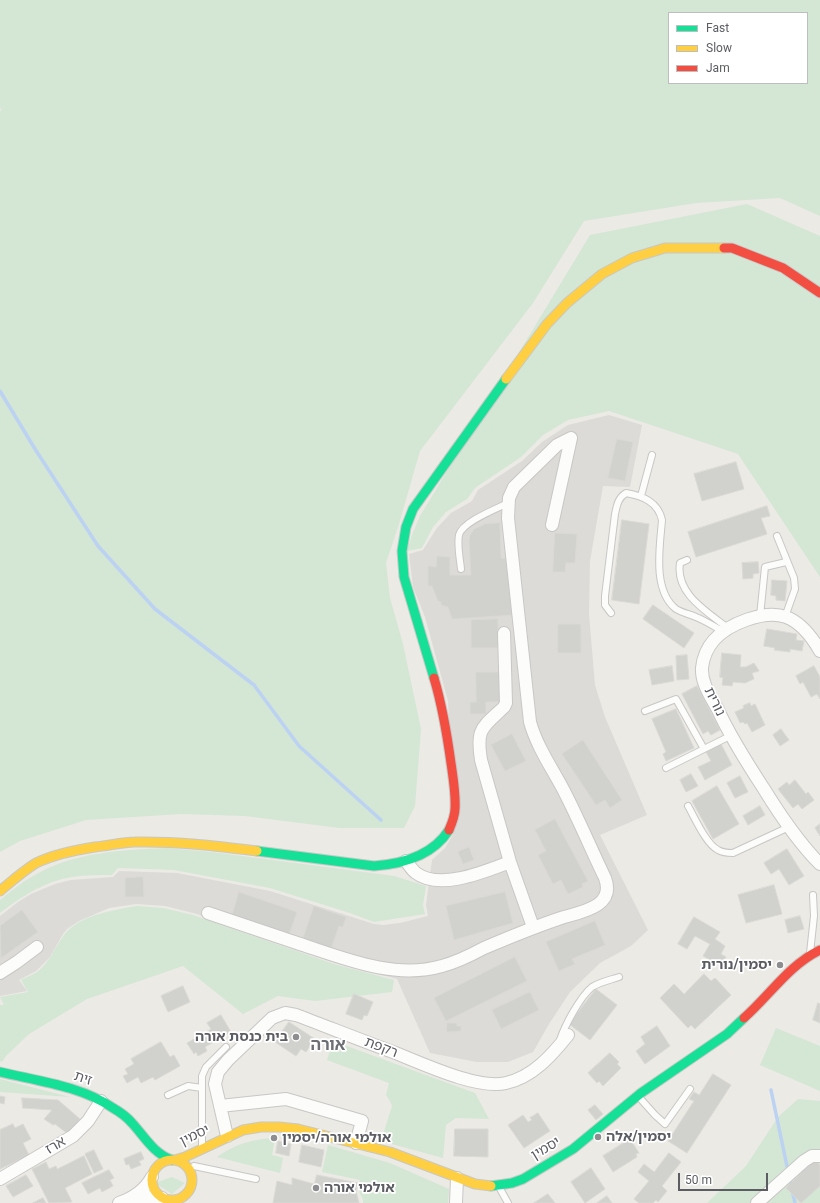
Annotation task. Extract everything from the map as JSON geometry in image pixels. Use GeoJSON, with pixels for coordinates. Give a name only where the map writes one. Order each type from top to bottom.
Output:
{"type":"FeatureCollection","features":[{"type":"Feature","properties":{"kind":"main road"},"geometry":{"type":"LineString","coordinates":[[0,891],[22,872],[53,856],[107,845],[133,842],[160,842],[215,846],[374,866],[391,865],[406,861],[433,848],[445,836],[453,820],[455,800],[447,737],[440,702],[426,650],[409,600],[404,577],[402,551],[406,527],[413,509],[547,324],[567,303],[602,274],[632,258],[665,248],[732,248],[783,268],[820,294]]}},
{"type":"Feature","properties":{"kind":"main road","name":"יסמין"},"geometry":{"type":"LineString","coordinates":[[174,1160],[185,1157],[227,1136],[252,1128],[279,1127],[298,1129],[356,1143],[403,1157],[475,1184],[498,1186],[518,1181],[562,1156],[581,1143],[638,1096],[731,1031],[790,970],[810,955],[820,950]]}},
{"type":"Feature","properties":{"kind":"main road","name":"זית"},"geometry":{"type":"LineString","coordinates":[[0,1072],[72,1090],[101,1101],[125,1116],[158,1153],[164,1157],[174,1160]]}},
{"type":"Feature","properties":{"kind":"main road","name":"יסמין"},"geometry":{"type":"LineString","coordinates":[[193,1170],[197,1161],[206,1151],[227,1136]]}},
{"type":"Feature","properties":{"kind":"main road","name":"זית"},"geometry":{"type":"LineString","coordinates":[[145,1138],[152,1154],[152,1175]]}},
{"type":"Feature","properties":{"kind":"main road"},"geometry":{"type":"LineString","coordinates":[[174,1160],[193,1170],[191,1187],[188,1193],[178,1200],[172,1201],[162,1198],[154,1189],[152,1175],[160,1164],[166,1161],[174,1160]]}},
{"type":"Feature","properties":{"kind":"street"},"geometry":{"type":"LineString","coordinates":[[208,913],[353,962],[376,967],[422,970],[446,965],[533,927],[596,906],[602,901],[606,896],[608,886],[574,811],[541,750],[532,730],[508,518],[508,503],[516,483],[557,445],[571,438],[552,525]]}},
{"type":"Feature","properties":{"kind":"street","name":"נורית"},"geometry":{"type":"LineString","coordinates":[[785,616],[760,616],[747,620],[726,630],[714,640],[707,651],[703,662],[702,674],[705,685],[730,736],[789,827],[820,864]]}},
{"type":"Feature","properties":{"kind":"street"},"geometry":{"type":"LineString","coordinates":[[785,616],[807,632],[820,651]]}},
{"type":"Feature","properties":{"kind":"street"},"geometry":{"type":"LineString","coordinates":[[504,633],[506,703],[504,707],[483,728],[479,737],[479,746],[481,760],[510,862],[533,927]]}},
{"type":"Feature","properties":{"kind":"street"},"geometry":{"type":"LineString","coordinates":[[406,861],[413,870],[425,878],[444,880],[468,877],[510,862]]}},
{"type":"Feature","properties":{"kind":"street"},"geometry":{"type":"LineString","coordinates":[[0,973],[37,947]]}},
{"type":"Feature","properties":{"kind":"street","name":"רקפת"},"geometry":{"type":"LineString","coordinates":[[227,1136],[215,1084],[218,1072],[228,1060],[270,1020],[282,1014],[296,1015],[443,1071],[493,1085],[507,1083],[523,1076],[539,1066],[568,1035]]}},
{"type":"Feature","properties":{"kind":"street"},"geometry":{"type":"LineString","coordinates":[[220,1106],[286,1099],[362,1121],[356,1143]]}},
{"type":"Feature","properties":{"kind":"street","name":"ארז"},"geometry":{"type":"LineString","coordinates":[[0,1178],[73,1136],[88,1121],[101,1101]]}},
{"type":"Feature","properties":{"kind":"street"},"geometry":{"type":"LineString","coordinates":[[756,1203],[804,1161],[812,1156],[820,1156]]}},
{"type":"Feature","properties":{"kind":"street"},"geometry":{"type":"LineString","coordinates":[[124,1201],[144,1188],[152,1175]]}},
{"type":"Feature","properties":{"kind":"street"},"geometry":{"type":"LineString","coordinates":[[456,1203],[457,1178]]}},
{"type":"Feature","properties":{"kind":"street"},"geometry":{"type":"LineString","coordinates":[[124,1201],[148,1197],[162,1198]]}},
{"type":"Feature","properties":{"kind":"lane"},"geometry":{"type":"LineString","coordinates":[[641,496],[652,455]]}},
{"type":"Feature","properties":{"kind":"lane"},"geometry":{"type":"LineString","coordinates":[[611,613],[605,605],[605,596],[617,505],[621,496],[626,493],[646,498],[660,513],[662,520],[659,567],[666,594],[671,604],[683,613],[697,617],[726,630]]}},
{"type":"Feature","properties":{"kind":"lane"},"geometry":{"type":"LineString","coordinates":[[461,569],[459,534],[462,528],[508,503]]}},
{"type":"Feature","properties":{"kind":"lane"},"geometry":{"type":"LineString","coordinates":[[777,536],[795,584],[785,616]]}},
{"type":"Feature","properties":{"kind":"lane"},"geometry":{"type":"LineString","coordinates":[[687,560],[680,563],[679,569],[682,584],[694,601],[726,630]]}},
{"type":"Feature","properties":{"kind":"lane"},"geometry":{"type":"LineString","coordinates":[[760,616],[765,567],[786,562]]}},
{"type":"Feature","properties":{"kind":"lane"},"geometry":{"type":"LineString","coordinates":[[645,711],[676,699],[704,749]]}},
{"type":"Feature","properties":{"kind":"lane"},"geometry":{"type":"LineString","coordinates":[[666,768],[730,736]]}},
{"type":"Feature","properties":{"kind":"lane"},"geometry":{"type":"LineString","coordinates":[[688,806],[711,845],[726,853],[733,853],[789,827]]}},
{"type":"Feature","properties":{"kind":"lane"},"geometry":{"type":"LineString","coordinates":[[810,955],[814,916],[813,895]]}},
{"type":"Feature","properties":{"kind":"lane"},"geometry":{"type":"LineString","coordinates":[[556,1049],[566,1025],[592,987],[618,977]]}},
{"type":"Feature","properties":{"kind":"lane"},"geometry":{"type":"LineString","coordinates":[[202,1148],[202,1088],[204,1071],[226,1047]]}},
{"type":"Feature","properties":{"kind":"lane"},"geometry":{"type":"LineString","coordinates":[[168,1095],[188,1086],[202,1088]]}},
{"type":"Feature","properties":{"kind":"lane"},"geometry":{"type":"LineString","coordinates":[[638,1096],[665,1124],[690,1089]]}},
{"type":"Feature","properties":{"kind":"lane"},"geometry":{"type":"LineString","coordinates":[[193,1170],[256,1179]]}},
{"type":"Feature","properties":{"kind":"lane"},"geometry":{"type":"LineString","coordinates":[[498,1186],[508,1203]]}},
{"type":"Feature","properties":{"kind":"shaded area"},"geometry":{"type":"Polygon","coordinates":[[[609,415],[642,425],[630,487],[603,486],[590,561],[589,614],[595,685],[605,717],[647,815],[600,835],[648,930],[631,946],[600,963],[570,992],[533,1052],[508,1062],[477,1062],[430,1053],[397,979],[333,962],[197,914],[165,906],[136,904],[109,908],[79,921],[67,929],[50,957],[36,971],[19,980],[27,991],[0,996],[0,916],[31,894],[55,884],[71,880],[113,877],[119,871],[177,873],[270,891],[374,924],[383,925],[400,923],[428,916],[426,905],[432,860],[445,848],[454,833],[448,701],[425,617],[413,587],[409,554],[423,550],[437,528],[451,513],[472,501],[478,490],[522,461],[542,442],[568,425],[609,415]]]}},
{"type":"Feature","properties":{"kind":"green space"},"geometry":{"type":"Polygon","coordinates":[[[0,0],[820,0],[820,216],[780,198],[696,203],[584,221],[533,303],[420,451],[386,563],[390,598],[403,644],[421,729],[415,806],[404,828],[339,828],[245,816],[181,814],[86,820],[20,841],[0,852],[0,112],[2,108],[0,109],[0,0]]]}},
{"type":"Feature","properties":{"kind":"green space"},"geometry":{"type":"Polygon","coordinates":[[[747,204],[820,236],[820,577],[738,454],[609,411],[568,420],[543,435],[521,457],[475,488],[467,499],[446,512],[433,527],[422,548],[407,551],[420,516],[590,235],[747,204]]]}},
{"type":"Feature","properties":{"kind":"green space"},"geometry":{"type":"Polygon","coordinates":[[[167,848],[212,852],[394,876],[426,886],[423,905],[425,914],[374,922],[270,888],[174,870],[118,868],[112,875],[77,876],[52,882],[34,890],[0,913],[0,900],[12,890],[50,867],[82,857],[116,851],[167,848]]]}},
{"type":"Feature","properties":{"kind":"green space"},"geometry":{"type":"Polygon","coordinates":[[[137,906],[163,908],[193,915],[334,964],[394,980],[392,992],[315,1001],[278,996],[243,1014],[183,966],[87,999],[29,1034],[6,1056],[2,1062],[0,1061],[0,1005],[4,1005],[0,997],[28,992],[21,980],[42,968],[70,928],[98,914],[137,906]]]}},
{"type":"Feature","properties":{"kind":"green space"},"geometry":{"type":"Polygon","coordinates":[[[776,1028],[820,1046],[820,1091],[760,1065],[776,1028]]]}},
{"type":"Feature","properties":{"kind":"green space"},"geometry":{"type":"Polygon","coordinates":[[[333,1041],[475,1093],[489,1119],[456,1118],[446,1125],[443,1158],[381,1141],[392,1106],[386,1095],[389,1083],[327,1060],[333,1041]]]}},
{"type":"Feature","properties":{"kind":"green space"},"geometry":{"type":"Polygon","coordinates":[[[0,1079],[70,1097],[0,1092],[0,1079]]]}},
{"type":"Feature","properties":{"kind":"green space"},"geometry":{"type":"Polygon","coordinates":[[[798,1099],[820,1101],[820,1203],[707,1203],[746,1166],[778,1117],[798,1099]]]}},
{"type":"Feature","properties":{"kind":"green space"},"geometry":{"type":"Polygon","coordinates":[[[275,1138],[272,1155],[283,1158],[280,1173],[217,1157],[224,1152],[244,1143],[275,1138]]]}},
{"type":"Feature","properties":{"kind":"green space"},"geometry":{"type":"Polygon","coordinates":[[[328,1145],[390,1163],[449,1189],[448,1203],[363,1203],[359,1191],[360,1180],[322,1172],[328,1145]]]}},
{"type":"Feature","properties":{"kind":"green space"},"geometry":{"type":"Polygon","coordinates":[[[172,1177],[185,1183],[172,1194],[155,1183],[172,1177]]]}},
{"type":"Feature","properties":{"kind":"building"},"geometry":{"type":"Polygon","coordinates":[[[617,439],[633,442],[625,481],[608,478],[617,439]]]}},
{"type":"Feature","properties":{"kind":"building"},"geometry":{"type":"Polygon","coordinates":[[[736,462],[744,489],[702,501],[694,474],[736,462]]]}},
{"type":"Feature","properties":{"kind":"building"},"geometry":{"type":"Polygon","coordinates":[[[767,506],[770,516],[761,518],[767,534],[696,557],[688,532],[767,506]]]}},
{"type":"Feature","properties":{"kind":"building"},"geometry":{"type":"Polygon","coordinates":[[[622,520],[649,524],[639,604],[612,600],[622,520]]]}},
{"type":"Feature","properties":{"kind":"building"},"geometry":{"type":"Polygon","coordinates":[[[500,523],[501,558],[509,559],[514,615],[452,619],[448,607],[441,605],[441,602],[438,601],[432,586],[428,586],[428,566],[436,567],[437,556],[450,557],[450,575],[471,575],[470,535],[474,529],[485,524],[500,523]]]}},
{"type":"Feature","properties":{"kind":"building"},"geometry":{"type":"Polygon","coordinates":[[[555,533],[577,534],[575,563],[566,563],[565,572],[553,572],[555,533]]]}},
{"type":"Feature","properties":{"kind":"building"},"geometry":{"type":"Polygon","coordinates":[[[758,562],[759,573],[753,574],[753,578],[743,579],[742,563],[758,562]]]}},
{"type":"Feature","properties":{"kind":"building"},"geometry":{"type":"Polygon","coordinates":[[[772,580],[787,581],[785,601],[776,600],[776,596],[771,595],[772,580]]]}},
{"type":"Feature","properties":{"kind":"building"},"geometry":{"type":"Polygon","coordinates":[[[653,605],[694,633],[684,648],[643,619],[653,605]]]}},
{"type":"Feature","properties":{"kind":"building"},"geometry":{"type":"Polygon","coordinates":[[[498,619],[498,648],[471,648],[471,620],[498,619]]]}},
{"type":"Feature","properties":{"kind":"building"},"geometry":{"type":"Polygon","coordinates":[[[558,624],[581,624],[581,653],[558,653],[558,624]]]}},
{"type":"Feature","properties":{"kind":"building"},"geometry":{"type":"Polygon","coordinates":[[[767,629],[797,634],[796,640],[804,641],[802,651],[790,649],[790,652],[774,650],[775,648],[764,646],[767,629]]]}},
{"type":"Feature","properties":{"kind":"building"},"geometry":{"type":"Polygon","coordinates":[[[722,653],[741,655],[740,667],[746,667],[754,663],[759,671],[752,673],[754,679],[745,683],[733,682],[732,686],[722,685],[723,678],[720,677],[722,653]]]}},
{"type":"Feature","properties":{"kind":"building"},"geometry":{"type":"Polygon","coordinates":[[[687,655],[689,679],[677,680],[676,656],[687,655]]]}},
{"type":"Feature","properties":{"kind":"building"},"geometry":{"type":"Polygon","coordinates":[[[672,666],[674,681],[652,685],[649,670],[672,666]]]}},
{"type":"Feature","properties":{"kind":"building"},"geometry":{"type":"Polygon","coordinates":[[[814,666],[820,677],[820,699],[817,694],[811,697],[803,682],[800,684],[796,676],[814,666]]]}},
{"type":"Feature","properties":{"kind":"building"},"geometry":{"type":"Polygon","coordinates":[[[476,672],[502,672],[502,702],[486,702],[486,714],[470,714],[470,702],[476,702],[476,672]]]}},
{"type":"Feature","properties":{"kind":"building"},"geometry":{"type":"Polygon","coordinates":[[[697,686],[720,730],[711,735],[708,731],[703,734],[682,694],[697,686]]]}},
{"type":"Feature","properties":{"kind":"building"},"geometry":{"type":"Polygon","coordinates":[[[750,703],[751,706],[755,704],[765,725],[752,732],[747,723],[740,723],[735,712],[744,708],[743,706],[750,703]]]}},
{"type":"Feature","properties":{"kind":"building"},"geometry":{"type":"Polygon","coordinates":[[[676,709],[694,748],[666,761],[663,754],[666,752],[652,719],[676,709]]]}},
{"type":"Feature","properties":{"kind":"building"},"geometry":{"type":"Polygon","coordinates":[[[781,729],[789,740],[780,746],[773,735],[781,729]]]}},
{"type":"Feature","properties":{"kind":"building"},"geometry":{"type":"Polygon","coordinates":[[[512,734],[526,761],[505,771],[491,745],[512,734]]]}},
{"type":"Feature","properties":{"kind":"building"},"geometry":{"type":"Polygon","coordinates":[[[583,740],[622,800],[610,808],[605,800],[596,805],[562,754],[583,740]]]}},
{"type":"Feature","properties":{"kind":"building"},"geometry":{"type":"Polygon","coordinates":[[[721,744],[732,765],[705,780],[698,767],[711,761],[706,752],[721,744]]]}},
{"type":"Feature","properties":{"kind":"building"},"geometry":{"type":"Polygon","coordinates":[[[691,774],[698,786],[686,792],[680,780],[691,774]]]}},
{"type":"Feature","properties":{"kind":"building"},"geometry":{"type":"Polygon","coordinates":[[[740,776],[748,792],[735,798],[727,783],[740,776]]]}},
{"type":"Feature","properties":{"kind":"building"},"geometry":{"type":"Polygon","coordinates":[[[795,780],[806,794],[808,792],[814,800],[802,809],[798,804],[793,808],[778,789],[787,782],[789,785],[795,780]]]}},
{"type":"Feature","properties":{"kind":"building"},"geometry":{"type":"Polygon","coordinates":[[[717,786],[739,824],[713,839],[692,801],[717,786]]]}},
{"type":"Feature","properties":{"kind":"building"},"geometry":{"type":"Polygon","coordinates":[[[760,806],[765,815],[748,825],[743,816],[760,806]]]}},
{"type":"Feature","properties":{"kind":"building"},"geometry":{"type":"Polygon","coordinates":[[[555,819],[588,881],[582,884],[583,887],[568,894],[561,880],[553,884],[538,855],[546,851],[535,830],[555,819]]]}},
{"type":"Feature","properties":{"kind":"building"},"geometry":{"type":"Polygon","coordinates":[[[820,824],[820,836],[815,828],[820,824]]]}},
{"type":"Feature","properties":{"kind":"building"},"geometry":{"type":"Polygon","coordinates":[[[469,847],[474,860],[463,864],[458,852],[469,847]]]}},
{"type":"Feature","properties":{"kind":"building"},"geometry":{"type":"Polygon","coordinates":[[[787,849],[804,876],[789,885],[779,869],[771,874],[764,863],[787,849]]]}},
{"type":"Feature","properties":{"kind":"building"},"geometry":{"type":"Polygon","coordinates":[[[143,877],[144,897],[125,897],[125,878],[143,877]]]}},
{"type":"Feature","properties":{"kind":"building"},"geometry":{"type":"Polygon","coordinates":[[[774,885],[782,914],[746,923],[738,895],[774,885]]]}},
{"type":"Feature","properties":{"kind":"building"},"geometry":{"type":"Polygon","coordinates":[[[239,892],[297,912],[289,935],[232,916],[239,892]]]}},
{"type":"Feature","properties":{"kind":"building"},"geometry":{"type":"Polygon","coordinates":[[[505,892],[513,923],[454,940],[446,906],[505,892]]]}},
{"type":"Feature","properties":{"kind":"building"},"geometry":{"type":"Polygon","coordinates":[[[314,906],[346,917],[343,927],[339,926],[331,949],[303,939],[314,906]]]}},
{"type":"Feature","properties":{"kind":"building"},"geometry":{"type":"Polygon","coordinates":[[[22,910],[38,932],[1,958],[0,926],[22,910]]]}},
{"type":"Feature","properties":{"kind":"building"},"geometry":{"type":"Polygon","coordinates":[[[800,916],[804,929],[788,933],[785,920],[800,916]]]}},
{"type":"Feature","properties":{"kind":"building"},"geometry":{"type":"Polygon","coordinates":[[[694,917],[720,932],[715,939],[725,946],[721,954],[726,957],[720,966],[703,956],[710,944],[695,936],[687,949],[678,944],[694,917]]]}},
{"type":"Feature","properties":{"kind":"building"},"geometry":{"type":"Polygon","coordinates":[[[595,921],[605,945],[572,959],[575,964],[559,971],[546,942],[595,921]]]}},
{"type":"Feature","properties":{"kind":"building"},"geometry":{"type":"Polygon","coordinates":[[[515,957],[527,981],[446,1021],[434,998],[515,957]]]}},
{"type":"Feature","properties":{"kind":"building"},"geometry":{"type":"Polygon","coordinates":[[[704,974],[711,981],[715,978],[731,995],[695,1029],[691,1025],[688,1028],[660,998],[674,984],[684,994],[704,974]]]}},
{"type":"Feature","properties":{"kind":"building"},"geometry":{"type":"Polygon","coordinates":[[[183,986],[190,1002],[168,1012],[161,996],[183,986]]]}},
{"type":"Feature","properties":{"kind":"building"},"geometry":{"type":"Polygon","coordinates":[[[596,989],[617,1005],[590,1040],[569,1024],[596,989]]]}},
{"type":"Feature","properties":{"kind":"building"},"geometry":{"type":"Polygon","coordinates":[[[530,992],[539,1010],[501,1029],[492,1010],[530,992]]]}},
{"type":"Feature","properties":{"kind":"building"},"geometry":{"type":"Polygon","coordinates":[[[354,994],[373,1002],[367,1016],[364,1015],[362,1020],[346,1014],[354,994]]]}},
{"type":"Feature","properties":{"kind":"building"},"geometry":{"type":"Polygon","coordinates":[[[818,1003],[820,1004],[820,1023],[813,1020],[818,1003]]]}},
{"type":"Feature","properties":{"kind":"building"},"geometry":{"type":"Polygon","coordinates":[[[221,1015],[231,1032],[205,1047],[207,1051],[198,1056],[196,1052],[194,1054],[187,1043],[211,1029],[207,1023],[221,1015]]]}},
{"type":"Feature","properties":{"kind":"building"},"geometry":{"type":"Polygon","coordinates":[[[289,1022],[315,1039],[306,1052],[301,1049],[296,1056],[275,1042],[289,1022]]]}},
{"type":"Feature","properties":{"kind":"building"},"geometry":{"type":"Polygon","coordinates":[[[447,1023],[457,1023],[457,1026],[461,1026],[461,1031],[447,1032],[447,1023]]]}},
{"type":"Feature","properties":{"kind":"building"},"geometry":{"type":"Polygon","coordinates":[[[657,1026],[670,1046],[645,1064],[636,1051],[645,1044],[641,1037],[657,1026]]]}},
{"type":"Feature","properties":{"kind":"building"},"geometry":{"type":"Polygon","coordinates":[[[161,1042],[170,1057],[174,1055],[180,1066],[155,1080],[153,1077],[141,1083],[138,1077],[127,1083],[123,1076],[128,1074],[125,1069],[134,1064],[131,1059],[161,1042]]]}},
{"type":"Feature","properties":{"kind":"building"},"geometry":{"type":"Polygon","coordinates":[[[610,1053],[619,1062],[617,1064],[621,1068],[603,1086],[599,1081],[597,1083],[588,1073],[610,1053]]]}},
{"type":"Feature","properties":{"kind":"building"},"geometry":{"type":"Polygon","coordinates":[[[713,1074],[731,1085],[687,1153],[668,1141],[694,1101],[689,1099],[694,1092],[699,1095],[713,1074]]]}},
{"type":"Feature","properties":{"kind":"building"},"geometry":{"type":"Polygon","coordinates":[[[0,1096],[5,1097],[4,1104],[0,1103],[0,1096]]]}},
{"type":"Feature","properties":{"kind":"building"},"geometry":{"type":"Polygon","coordinates":[[[22,1098],[58,1100],[80,1119],[68,1134],[55,1124],[53,1125],[44,1119],[52,1110],[23,1108],[22,1098]]]}},
{"type":"Feature","properties":{"kind":"building"},"geometry":{"type":"Polygon","coordinates":[[[595,1105],[603,1114],[596,1120],[588,1110],[595,1105]]]}},
{"type":"Feature","properties":{"kind":"building"},"geometry":{"type":"Polygon","coordinates":[[[538,1113],[550,1131],[524,1148],[508,1125],[523,1115],[528,1122],[532,1120],[530,1118],[538,1113]]]}},
{"type":"Feature","properties":{"kind":"building"},"geometry":{"type":"Polygon","coordinates":[[[13,1124],[15,1128],[23,1124],[31,1139],[23,1143],[29,1155],[0,1169],[0,1130],[13,1124]]]}},
{"type":"Feature","properties":{"kind":"building"},"geometry":{"type":"Polygon","coordinates":[[[455,1129],[488,1129],[488,1157],[454,1156],[455,1129]]]}},
{"type":"Feature","properties":{"kind":"building"},"geometry":{"type":"Polygon","coordinates":[[[630,1139],[639,1153],[636,1154],[637,1157],[613,1172],[603,1156],[630,1139]]]}},
{"type":"Feature","properties":{"kind":"building"},"geometry":{"type":"Polygon","coordinates":[[[278,1141],[291,1144],[289,1156],[276,1153],[278,1141]]]}},
{"type":"Feature","properties":{"kind":"building"},"geometry":{"type":"Polygon","coordinates":[[[302,1145],[324,1150],[321,1167],[299,1162],[302,1145]]]}},
{"type":"Feature","properties":{"kind":"building"},"geometry":{"type":"Polygon","coordinates":[[[94,1150],[103,1169],[94,1173],[85,1154],[94,1150]]]}},
{"type":"Feature","properties":{"kind":"building"},"geometry":{"type":"Polygon","coordinates":[[[141,1152],[144,1159],[139,1161],[141,1165],[131,1169],[129,1164],[126,1165],[124,1159],[141,1152]]]}},
{"type":"Feature","properties":{"kind":"building"},"geometry":{"type":"Polygon","coordinates":[[[669,1153],[681,1162],[662,1186],[667,1191],[658,1202],[656,1200],[653,1203],[639,1203],[634,1199],[649,1181],[638,1172],[644,1164],[654,1172],[669,1153]]]}},
{"type":"Feature","properties":{"kind":"building"},"geometry":{"type":"Polygon","coordinates":[[[84,1156],[92,1174],[65,1188],[72,1202],[49,1203],[32,1169],[46,1162],[49,1169],[56,1166],[57,1169],[84,1156]]]}},
{"type":"Feature","properties":{"kind":"building"},"geometry":{"type":"Polygon","coordinates":[[[815,1160],[820,1165],[820,1186],[801,1203],[786,1188],[815,1160]]]}},
{"type":"Feature","properties":{"kind":"building"},"geometry":{"type":"Polygon","coordinates":[[[591,1168],[605,1189],[585,1203],[571,1182],[591,1168]]]}},
{"type":"Feature","properties":{"kind":"building"},"geometry":{"type":"Polygon","coordinates":[[[109,1170],[114,1178],[110,1180],[113,1186],[102,1192],[100,1188],[88,1194],[82,1183],[109,1170]]]}},
{"type":"Feature","properties":{"kind":"building"},"geometry":{"type":"Polygon","coordinates":[[[26,1175],[33,1186],[13,1197],[6,1186],[26,1175]]]}},
{"type":"Feature","properties":{"kind":"building","name":"אולמי אורה"},"geometry":{"type":"Polygon","coordinates":[[[317,1175],[358,1183],[356,1191],[359,1203],[273,1203],[277,1181],[292,1185],[292,1178],[314,1184],[317,1175]]]}},
{"type":"Feature","properties":{"kind":"building"},"geometry":{"type":"Polygon","coordinates":[[[548,1194],[555,1203],[534,1203],[548,1194]]]}},
{"type":"Feature","properties":{"kind":"building"},"geometry":{"type":"Polygon","coordinates":[[[607,1196],[612,1203],[597,1203],[607,1196]]]}},
{"type":"Feature","properties":{"kind":"building"},"geometry":{"type":"Polygon","coordinates":[[[43,1198],[46,1203],[33,1203],[43,1198]]]}},
{"type":"Feature","properties":{"kind":"waterway"},"geometry":{"type":"LineString","coordinates":[[0,391],[35,449],[98,546],[155,609],[254,685],[299,746],[381,820]]}},
{"type":"Feature","properties":{"kind":"waterway"},"geometry":{"type":"LineString","coordinates":[[771,1090],[788,1171]]}},
{"type":"Feature","properties":{"kind":"waterway"},"geometry":{"type":"LineString","coordinates":[[789,1177],[795,1203]]}},
{"type":"Feature","properties":{"kind":"traffic: fast"},"geometry":{"type":"LineString","coordinates":[[434,678],[404,577],[402,551],[406,527],[413,509],[506,379]]}},
{"type":"Feature","properties":{"kind":"traffic: fast"},"geometry":{"type":"LineString","coordinates":[[257,851],[374,866],[385,865],[416,857],[426,852],[442,839],[449,830]]}},
{"type":"Feature","properties":{"kind":"traffic: fast"},"geometry":{"type":"LineString","coordinates":[[491,1186],[512,1183],[523,1179],[573,1149],[641,1093],[727,1034],[744,1018]]}},
{"type":"Feature","properties":{"kind":"traffic: fast"},"geometry":{"type":"LineString","coordinates":[[0,1072],[73,1089],[101,1101],[126,1117],[154,1149],[172,1160]]}},
{"type":"Feature","properties":{"kind":"traffic: slow"},"geometry":{"type":"LineString","coordinates":[[506,379],[547,324],[567,303],[602,274],[632,258],[665,248],[724,248]]}},
{"type":"Feature","properties":{"kind":"traffic: slow"},"geometry":{"type":"LineString","coordinates":[[0,891],[36,863],[50,857],[95,847],[130,842],[165,842],[257,851]]}},
{"type":"Feature","properties":{"kind":"traffic: slow"},"geometry":{"type":"LineString","coordinates":[[175,1160],[185,1157],[243,1130],[261,1127],[279,1127],[298,1129],[390,1152],[475,1184],[491,1186]]}},
{"type":"Feature","properties":{"kind":"traffic: slow"},"geometry":{"type":"LineString","coordinates":[[176,1160],[183,1163],[189,1169],[192,1180],[191,1188],[183,1197],[176,1200],[168,1200],[161,1197],[153,1188],[152,1176],[155,1169],[164,1161],[176,1160]]}},
{"type":"Feature","properties":{"kind":"traffic: jam"},"geometry":{"type":"LineString","coordinates":[[724,248],[732,248],[783,268],[820,293]]}},
{"type":"Feature","properties":{"kind":"traffic: jam"},"geometry":{"type":"LineString","coordinates":[[434,678],[444,720],[454,786],[455,812],[449,830]]}},
{"type":"Feature","properties":{"kind":"traffic: jam"},"geometry":{"type":"LineString","coordinates":[[744,1018],[789,972],[809,956],[820,950]]}},
{"type":"Feature","properties":{"kind":"place","name":"יסמין/נורית"},"geometry":{"type":"Point","coordinates":[780,965]}},
{"type":"Feature","properties":{"kind":"place","name":"בית כנסת אורה"},"geometry":{"type":"Point","coordinates":[296,1037]}},
{"type":"Feature","properties":{"kind":"place","name":"יסמין/אלה"},"geometry":{"type":"Point","coordinates":[598,1137]}},
{"type":"Feature","properties":{"kind":"place","name":"אולמי אורה/יסמין"},"geometry":{"type":"Point","coordinates":[274,1138]}},
{"type":"Feature","properties":{"kind":"place","name":"אולמי אורה"},"geometry":{"type":"Point","coordinates":[316,1188]}},
{"type":"Feature","properties":{"kind":"district","name":"אורה"},"geometry":{"type":"Point","coordinates":[328,1046]}}]}
